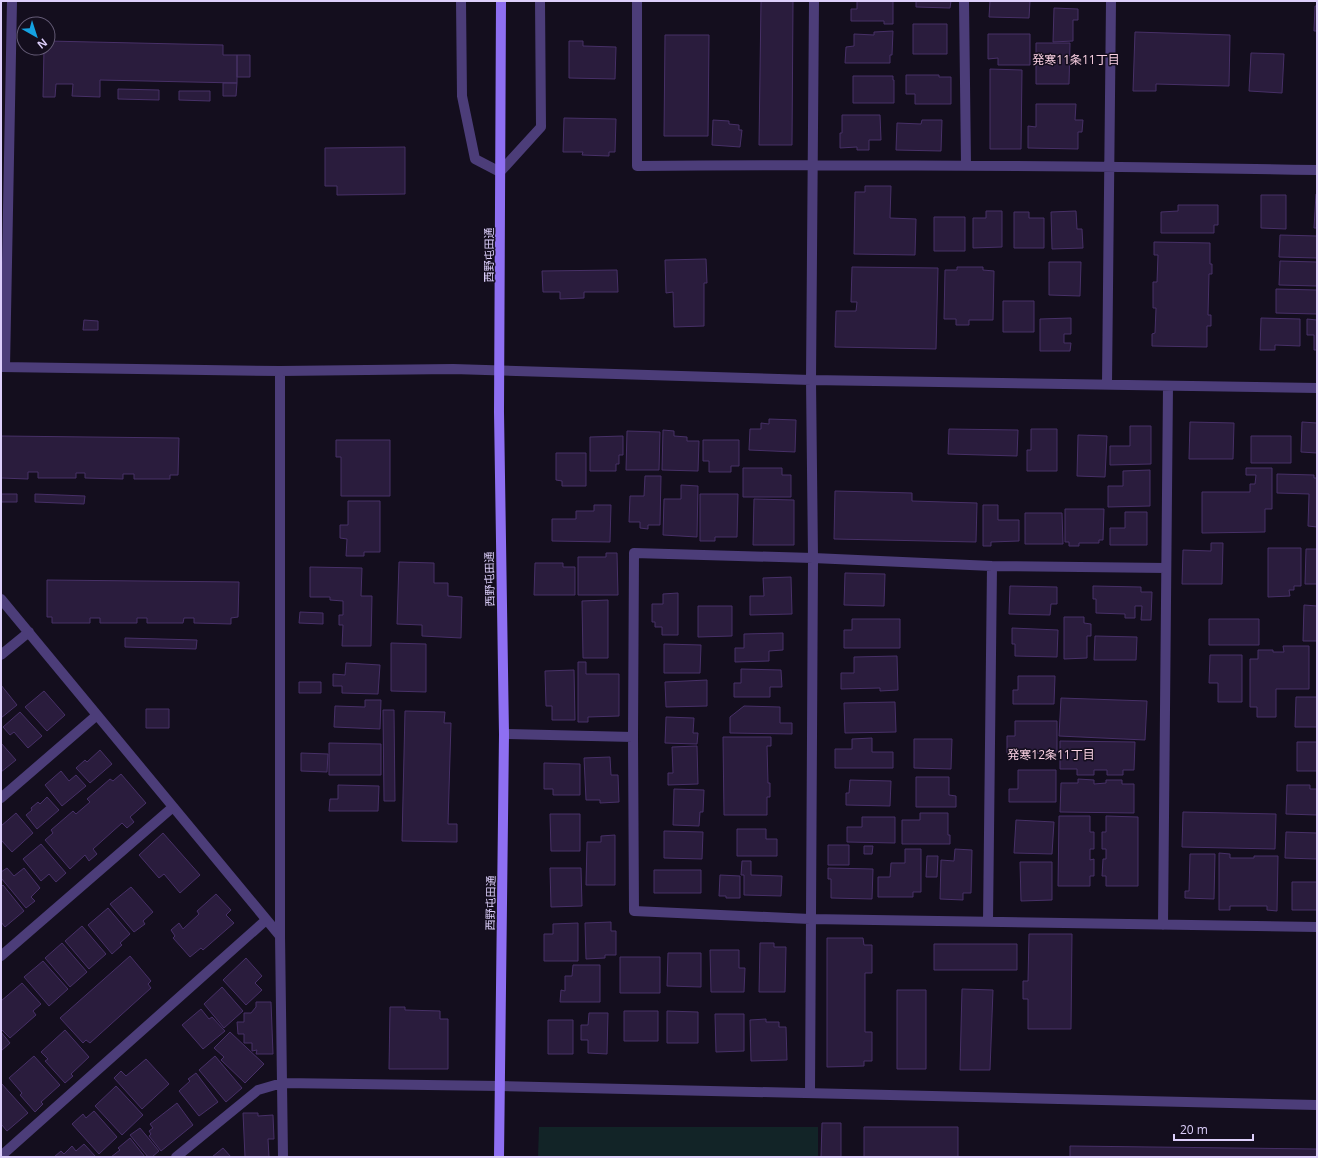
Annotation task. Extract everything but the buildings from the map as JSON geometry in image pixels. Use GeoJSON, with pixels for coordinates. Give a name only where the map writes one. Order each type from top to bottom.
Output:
{"type":"FeatureCollection","features":[{"type":"Feature","properties":{"kind":"street"},"geometry":{"type":"LineString","coordinates":[[12,1],[6,64],[3,367],[280,372],[453,369],[811,380],[1317,388]]}},
{"type":"Feature","properties":{"kind":"street"},"geometry":{"type":"LineString","coordinates":[[461,1],[462,96],[475,159],[500,172],[541,127],[540,1]]}},
{"type":"Feature","properties":{"kind":"street","name":"西野屯田通"},"geometry":{"type":"LineString","coordinates":[[499,1157],[504,734],[499,370],[501,1]]}},
{"type":"Feature","properties":{"kind":"street"},"geometry":{"type":"LineString","coordinates":[[637,1],[637,166],[813,164],[1109,166],[1317,170]]}},
{"type":"Feature","properties":{"kind":"street"},"geometry":{"type":"LineString","coordinates":[[810,1093],[813,558],[811,380],[814,1]]}},
{"type":"Feature","properties":{"kind":"street"},"geometry":{"type":"LineString","coordinates":[[964,1],[966,165]]}},
{"type":"Feature","properties":{"kind":"street"},"geometry":{"type":"LineString","coordinates":[[1107,384],[1111,1]]}},
{"type":"Feature","properties":{"kind":"street"},"geometry":{"type":"LineString","coordinates":[[280,372],[280,936],[283,1157]]}},
{"type":"Feature","properties":{"kind":"street"},"geometry":{"type":"LineString","coordinates":[[1163,925],[1168,386]]}},
{"type":"Feature","properties":{"kind":"street"},"geometry":{"type":"LineString","coordinates":[[1166,568],[992,566],[813,558],[634,553],[634,911],[810,919],[1317,927]]}},
{"type":"Feature","properties":{"kind":"street"},"geometry":{"type":"LineString","coordinates":[[988,922],[992,566]]}},
{"type":"Feature","properties":{"kind":"street"},"geometry":{"type":"LineString","coordinates":[[1,598],[280,936]]}},
{"type":"Feature","properties":{"kind":"street"},"geometry":{"type":"LineString","coordinates":[[1,655],[29,632]]}},
{"type":"Feature","properties":{"kind":"street"},"geometry":{"type":"LineString","coordinates":[[1,798],[97,715]]}},
{"type":"Feature","properties":{"kind":"street"},"geometry":{"type":"LineString","coordinates":[[504,734],[633,737]]}},
{"type":"Feature","properties":{"kind":"street"},"geometry":{"type":"LineString","coordinates":[[1,956],[174,807]]}},
{"type":"Feature","properties":{"kind":"street"},"geometry":{"type":"LineString","coordinates":[[1,1156],[266,920]]}},
{"type":"Feature","properties":{"kind":"street"},"geometry":{"type":"LineString","coordinates":[[176,1157],[258,1090],[282,1083],[500,1086],[1317,1105]]}},
{"type":"Feature","properties":{"kind":"shaded area"},"geometry":{"type":"Polygon","coordinates":[[[539,1127],[818,1127],[818,1157],[538,1157],[539,1127]]]}},
{"type":"Feature","properties":{"kind":"district","name":"発寒11条11丁目"},"geometry":{"type":"Point","coordinates":[1076,59]}},
{"type":"Feature","properties":{"kind":"district","name":"発寒12条11丁目"},"geometry":{"type":"Point","coordinates":[1051,754]}}]}
